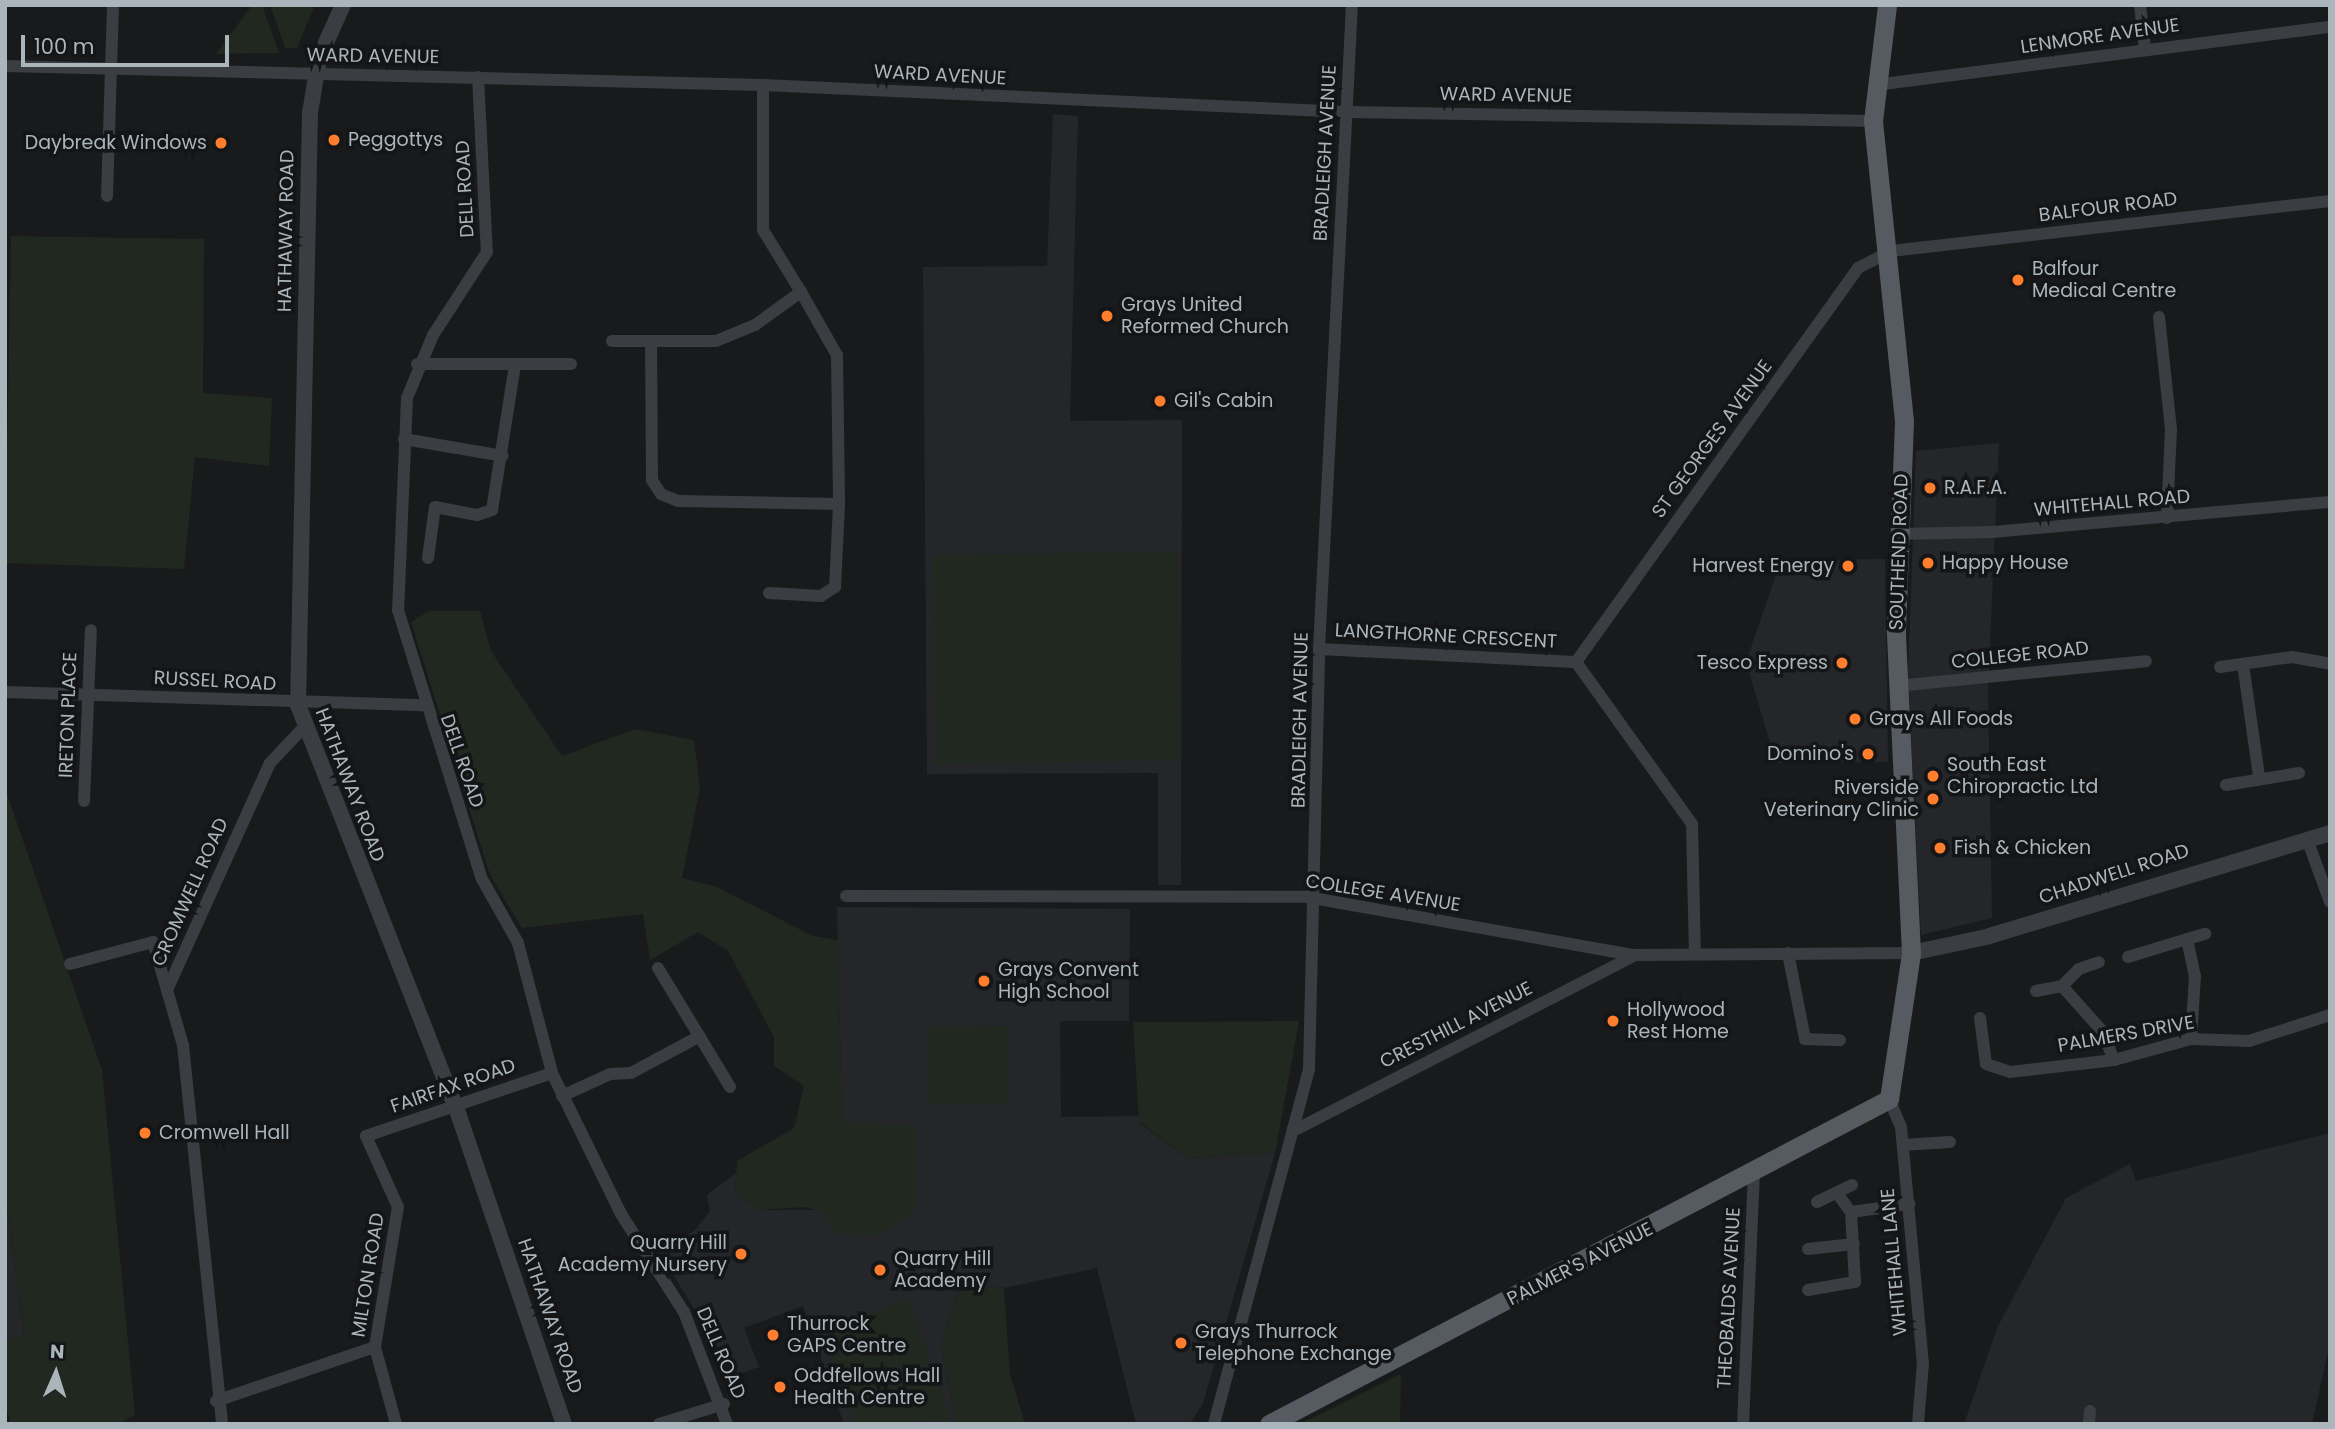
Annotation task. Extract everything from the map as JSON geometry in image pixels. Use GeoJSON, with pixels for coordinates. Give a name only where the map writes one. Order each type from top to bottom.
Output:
{"type":"FeatureCollection","features":[{"type":"Feature","properties":{"kind":"main road","name":"SOUTHEND ROAD"},"geometry":{"type":"LineString","coordinates":[[1887,5],[1875,85],[1873,121],[1891,251],[1904,421],[1898,534],[1897,686],[1911,953],[1889,1099]]}},
{"type":"Feature","properties":{"kind":"main road","name":"PALMER'S AVENUE"},"geometry":{"type":"LineString","coordinates":[[1272,1423],[1754,1174],[1889,1099]]}},
{"type":"Feature","properties":{"kind":"street"},"geometry":{"type":"LineString","coordinates":[[107,195],[114,5]]}},
{"type":"Feature","properties":{"kind":"street","name":"HATHAWAY ROAD"},"geometry":{"type":"LineString","coordinates":[[343,5],[314,74],[298,705],[304,727],[452,1106],[564,1424]]}},
{"type":"Feature","properties":{"kind":"street","name":"BRADLEIGH AVENUE"},"geometry":{"type":"LineString","coordinates":[[1214,1424],[1297,1129],[1308,1069],[1317,900],[1319,649],[1352,5]]}},
{"type":"Feature","properties":{"kind":"street"},"geometry":{"type":"LineString","coordinates":[[2140,5],[2145,49]]}},
{"type":"Feature","properties":{"kind":"street","name":"LENMORE AVENUE"},"geometry":{"type":"LineString","coordinates":[[1875,85],[2330,27]]}},
{"type":"Feature","properties":{"kind":"street","name":"WARD AVENUE"},"geometry":{"type":"LineString","coordinates":[[5,66],[763,85],[1347,112],[1873,121]]}},
{"type":"Feature","properties":{"kind":"street","name":"DELL ROAD"},"geometry":{"type":"LineString","coordinates":[[478,77],[487,252],[417,365],[404,439],[398,610],[423,705],[482,879],[518,943],[552,1073],[621,1214],[684,1312],[724,1404],[727,1424]]}},
{"type":"Feature","properties":{"kind":"street"},"geometry":{"type":"LineString","coordinates":[[763,85],[763,230],[837,355],[839,504],[835,587],[821,596],[769,593]]}},
{"type":"Feature","properties":{"kind":"street","name":"BALFOUR ROAD"},"geometry":{"type":"LineString","coordinates":[[1891,251],[2330,201]]}},
{"type":"Feature","properties":{"kind":"street","name":"ST GEORGES AVENUE"},"geometry":{"type":"LineString","coordinates":[[1576,662],[1858,268],[1891,251]]}},
{"type":"Feature","properties":{"kind":"street"},"geometry":{"type":"LineString","coordinates":[[612,341],[651,342],[733,336],[801,292]]}},
{"type":"Feature","properties":{"kind":"street"},"geometry":{"type":"LineString","coordinates":[[2158,317],[2171,429],[2167,518]]}},
{"type":"Feature","properties":{"kind":"street"},"geometry":{"type":"LineString","coordinates":[[651,342],[652,480],[661,494],[678,501],[839,504]]}},
{"type":"Feature","properties":{"kind":"street"},"geometry":{"type":"LineString","coordinates":[[428,558],[435,507],[477,515],[492,510],[503,456],[515,364]]}},
{"type":"Feature","properties":{"kind":"street"},"geometry":{"type":"LineString","coordinates":[[417,365],[571,364]]}},
{"type":"Feature","properties":{"kind":"street"},"geometry":{"type":"LineString","coordinates":[[404,439],[503,456]]}},
{"type":"Feature","properties":{"kind":"street","name":"WHITEHALL ROAD"},"geometry":{"type":"LineString","coordinates":[[1898,534],[2167,518],[2330,502]]}},
{"type":"Feature","properties":{"kind":"street","name":"IRETON PLACE"},"geometry":{"type":"LineString","coordinates":[[84,801],[91,630]]}},
{"type":"Feature","properties":{"kind":"street","name":"LANGTHORNE CRESCENT"},"geometry":{"type":"LineString","coordinates":[[1319,649],[1576,662],[1692,824],[1695,954]]}},
{"type":"Feature","properties":{"kind":"street"},"geometry":{"type":"LineString","coordinates":[[2220,667],[2292,657],[2330,664]]}},
{"type":"Feature","properties":{"kind":"street","name":"COLLEGE ROAD"},"geometry":{"type":"LineString","coordinates":[[1897,686],[2146,661]]}},
{"type":"Feature","properties":{"kind":"street"},"geometry":{"type":"LineString","coordinates":[[2242,664],[2259,777]]}},
{"type":"Feature","properties":{"kind":"street","name":"RUSSEL ROAD"},"geometry":{"type":"LineString","coordinates":[[5,692],[298,705],[423,705]]}},
{"type":"Feature","properties":{"kind":"street","name":"CROMWELL ROAD"},"geometry":{"type":"LineString","coordinates":[[222,1424],[216,1401],[183,1045],[167,990],[270,763],[304,727]]}},
{"type":"Feature","properties":{"kind":"street"},"geometry":{"type":"LineString","coordinates":[[2226,785],[2259,777],[2300,773]]}},
{"type":"Feature","properties":{"kind":"street","name":"CHADWELL ROAD"},"geometry":{"type":"LineString","coordinates":[[1911,953],[1986,937],[2330,833]]}},
{"type":"Feature","properties":{"kind":"street"},"geometry":{"type":"LineString","coordinates":[[2307,839],[2330,902]]}},
{"type":"Feature","properties":{"kind":"street","name":"COLLEGE AVENUE"},"geometry":{"type":"LineString","coordinates":[[846,896],[1317,900],[1634,955],[1911,953]]}},
{"type":"Feature","properties":{"kind":"street"},"geometry":{"type":"LineString","coordinates":[[2128,957],[2205,934]]}},
{"type":"Feature","properties":{"kind":"street"},"geometry":{"type":"LineString","coordinates":[[2187,939],[2195,976],[2191,1039]]}},
{"type":"Feature","properties":{"kind":"street"},"geometry":{"type":"LineString","coordinates":[[69,964],[153,942],[167,990]]}},
{"type":"Feature","properties":{"kind":"street"},"geometry":{"type":"LineString","coordinates":[[1788,954],[1805,1039],[1840,1040]]}},
{"type":"Feature","properties":{"kind":"street","name":"CRESTHILL AVENUE"},"geometry":{"type":"LineString","coordinates":[[1297,1129],[1634,955]]}},
{"type":"Feature","properties":{"kind":"street"},"geometry":{"type":"LineString","coordinates":[[2036,991],[2062,986],[2079,968],[2099,962]]}},
{"type":"Feature","properties":{"kind":"street"},"geometry":{"type":"LineString","coordinates":[[658,968],[730,1087]]}},
{"type":"Feature","properties":{"kind":"street"},"geometry":{"type":"LineString","coordinates":[[2062,986],[2103,1032],[2114,1060]]}},
{"type":"Feature","properties":{"kind":"street","name":"PALMERS DRIVE"},"geometry":{"type":"LineString","coordinates":[[1980,1018],[1986,1064],[2010,1072],[2114,1060],[2191,1039],[2249,1041],[2330,1015]]}},
{"type":"Feature","properties":{"kind":"street"},"geometry":{"type":"LineString","coordinates":[[562,1096],[610,1074],[632,1073],[700,1036]]}},
{"type":"Feature","properties":{"kind":"street","name":"FAIRFAX ROAD"},"geometry":{"type":"LineString","coordinates":[[366,1136],[552,1073]]}},
{"type":"Feature","properties":{"kind":"street","name":"WHITEHALL LANE"},"geometry":{"type":"LineString","coordinates":[[1889,1099],[1900,1116],[1909,1204],[1923,1363],[1918,1424]]}},
{"type":"Feature","properties":{"kind":"street","name":"MILTON ROAD"},"geometry":{"type":"LineString","coordinates":[[366,1136],[398,1207],[374,1347],[397,1424]]}},
{"type":"Feature","properties":{"kind":"street"},"geometry":{"type":"LineString","coordinates":[[1903,1145],[1950,1142]]}},
{"type":"Feature","properties":{"kind":"street","name":"THEOBALDS AVENUE"},"geometry":{"type":"LineString","coordinates":[[1742,1424],[1754,1174]]}},
{"type":"Feature","properties":{"kind":"street"},"geometry":{"type":"LineString","coordinates":[[1817,1202],[1852,1185]]}},
{"type":"Feature","properties":{"kind":"street"},"geometry":{"type":"LineString","coordinates":[[1808,1290],[1855,1282],[1852,1212],[1837,1193]]}},
{"type":"Feature","properties":{"kind":"street"},"geometry":{"type":"LineString","coordinates":[[1852,1212],[1909,1204]]}},
{"type":"Feature","properties":{"kind":"street"},"geometry":{"type":"LineString","coordinates":[[1808,1249],[1854,1244]]}},
{"type":"Feature","properties":{"kind":"street"},"geometry":{"type":"LineString","coordinates":[[216,1401],[374,1347]]}},
{"type":"Feature","properties":{"kind":"street"},"geometry":{"type":"LineString","coordinates":[[659,1424],[724,1404]]}},
{"type":"Feature","properties":{"kind":"shaded area"},"geometry":{"type":"Polygon","coordinates":[[[252,5],[262,5],[279,53],[216,54],[252,5]]]}},
{"type":"Feature","properties":{"kind":"shaded area"},"geometry":{"type":"Polygon","coordinates":[[[270,5],[315,5],[297,48],[285,48],[270,5]]]}},
{"type":"Feature","properties":{"kind":"shaded area"},"geometry":{"type":"Polygon","coordinates":[[[1053,114],[1078,116],[1070,421],[1182,420],[1181,885],[1158,885],[1158,773],[927,774],[923,267],[1047,266],[1053,114]]]}},
{"type":"Feature","properties":{"kind":"shaded area"},"geometry":{"type":"Polygon","coordinates":[[[11,236],[204,239],[203,393],[272,398],[269,466],[195,457],[184,569],[5,563],[11,236]]]}},
{"type":"Feature","properties":{"kind":"shaded area"},"geometry":{"type":"Polygon","coordinates":[[[1999,443],[1988,689],[1992,918],[1921,935],[1908,673],[1916,451],[1999,443]]]}},
{"type":"Feature","properties":{"kind":"shaded area"},"geometry":{"type":"Polygon","coordinates":[[[1177,551],[1181,760],[936,764],[932,555],[1177,551]]]}},
{"type":"Feature","properties":{"kind":"shaded area"},"geometry":{"type":"Polygon","coordinates":[[[1885,559],[1888,762],[1776,763],[1746,662],[1781,560],[1885,559]]]}},
{"type":"Feature","properties":{"kind":"shaded area"},"geometry":{"type":"Polygon","coordinates":[[[429,611],[480,611],[491,651],[562,756],[635,729],[694,740],[700,788],[682,878],[717,887],[813,936],[838,940],[842,1123],[916,1124],[916,1210],[879,1236],[835,1233],[823,1212],[806,1207],[760,1210],[735,1194],[737,1161],[794,1128],[804,1086],[774,1066],[774,1037],[728,951],[698,932],[650,960],[643,914],[522,928],[490,875],[411,622],[429,611]]]}},
{"type":"Feature","properties":{"kind":"shaded area"},"geometry":{"type":"Polygon","coordinates":[[[5,788],[102,1070],[135,1415],[117,1424],[11,1424],[5,1402],[5,1341],[24,1334],[5,1194],[5,788]]]}},
{"type":"Feature","properties":{"kind":"shaded area"},"geometry":{"type":"Polygon","coordinates":[[[837,907],[1130,909],[1129,1021],[1060,1021],[1061,1117],[1139,1116],[1139,1123],[1188,1158],[1275,1153],[1203,1403],[1190,1424],[1136,1424],[1097,1268],[1004,1288],[962,1283],[941,1343],[956,1424],[844,1424],[803,1306],[744,1328],[759,1367],[734,1376],[658,1249],[694,1231],[710,1211],[707,1195],[736,1173],[735,1194],[760,1210],[916,1210],[916,1124],[842,1124],[837,907]]]}},
{"type":"Feature","properties":{"kind":"shaded area"},"geometry":{"type":"Polygon","coordinates":[[[1299,1021],[1275,1153],[1188,1158],[1139,1122],[1133,1022],[1299,1021]]]}},
{"type":"Feature","properties":{"kind":"shaded area"},"geometry":{"type":"Polygon","coordinates":[[[1008,1026],[1009,1103],[928,1104],[927,1027],[1008,1026]]]}},
{"type":"Feature","properties":{"kind":"shaded area"},"geometry":{"type":"Polygon","coordinates":[[[2330,1133],[2330,1343],[2312,1424],[1964,1424],[1997,1328],[2066,1198],[2130,1164],[2136,1181],[2330,1133]]]}},
{"type":"Feature","properties":{"kind":"shaded area"},"geometry":{"type":"Polygon","coordinates":[[[5,1194],[24,1335],[5,1341],[5,1194]]]}},
{"type":"Feature","properties":{"kind":"shaded area"},"geometry":{"type":"Polygon","coordinates":[[[962,1283],[1004,1288],[1010,1374],[1025,1424],[956,1424],[941,1343],[962,1283]]]}},
{"type":"Feature","properties":{"kind":"shaded area"},"geometry":{"type":"Polygon","coordinates":[[[910,1299],[950,1420],[855,1424],[823,1328],[910,1299]]]}},
{"type":"Feature","properties":{"kind":"shaded area"},"geometry":{"type":"Polygon","coordinates":[[[1401,1374],[1400,1424],[1303,1424],[1304,1422],[1401,1374]]]}},
{"type":"Feature","properties":{"kind":"place","name":"Peggottys"},"geometry":{"type":"Point","coordinates":[334,140]}},
{"type":"Feature","properties":{"kind":"place","name":"Daybreak Windows"},"geometry":{"type":"Point","coordinates":[221,143]}},
{"type":"Feature","properties":{"kind":"place","name":"Balfour Medical Centre"},"geometry":{"type":"Point","coordinates":[2018,280]}},
{"type":"Feature","properties":{"kind":"place","name":"Grays United Reformed Church"},"geometry":{"type":"Point","coordinates":[1107,316]}},
{"type":"Feature","properties":{"kind":"place","name":"Gil's Cabin"},"geometry":{"type":"Point","coordinates":[1160,401]}},
{"type":"Feature","properties":{"kind":"place","name":"R.A.F.A."},"geometry":{"type":"Point","coordinates":[1930,488]}},
{"type":"Feature","properties":{"kind":"place","name":"Happy House"},"geometry":{"type":"Point","coordinates":[1928,563]}},
{"type":"Feature","properties":{"kind":"place","name":"Harvest Energy"},"geometry":{"type":"Point","coordinates":[1848,566]}},
{"type":"Feature","properties":{"kind":"place","name":"Tesco Express"},"geometry":{"type":"Point","coordinates":[1842,663]}},
{"type":"Feature","properties":{"kind":"place","name":"Grays All Foods"},"geometry":{"type":"Point","coordinates":[1855,719]}},
{"type":"Feature","properties":{"kind":"place","name":"Domino's"},"geometry":{"type":"Point","coordinates":[1868,754]}},
{"type":"Feature","properties":{"kind":"place","name":"South East Chiropractic Ltd"},"geometry":{"type":"Point","coordinates":[1933,776]}},
{"type":"Feature","properties":{"kind":"place","name":"Riverside Veterinary Clinic"},"geometry":{"type":"Point","coordinates":[1933,799]}},
{"type":"Feature","properties":{"kind":"place","name":"Fish & Chicken"},"geometry":{"type":"Point","coordinates":[1940,848]}},
{"type":"Feature","properties":{"kind":"place","name":"Grays Convent High School"},"geometry":{"type":"Point","coordinates":[984,981]}},
{"type":"Feature","properties":{"kind":"place","name":"Hollywood Rest Home"},"geometry":{"type":"Point","coordinates":[1613,1021]}},
{"type":"Feature","properties":{"kind":"place","name":"Cromwell Hall"},"geometry":{"type":"Point","coordinates":[145,1133]}},
{"type":"Feature","properties":{"kind":"place","name":"Quarry Hill Academy Nursery"},"geometry":{"type":"Point","coordinates":[741,1254]}},
{"type":"Feature","properties":{"kind":"place","name":"Quarry Hill Academy"},"geometry":{"type":"Point","coordinates":[880,1270]}},
{"type":"Feature","properties":{"kind":"place","name":"Thurrock GAPS Centre"},"geometry":{"type":"Point","coordinates":[773,1335]}},
{"type":"Feature","properties":{"kind":"place","name":"Grays Thurrock Telephone Exchange"},"geometry":{"type":"Point","coordinates":[1181,1343]}},
{"type":"Feature","properties":{"kind":"place","name":"Oddfellows Hall Health Centre"},"geometry":{"type":"Point","coordinates":[780,1387]}}]}
